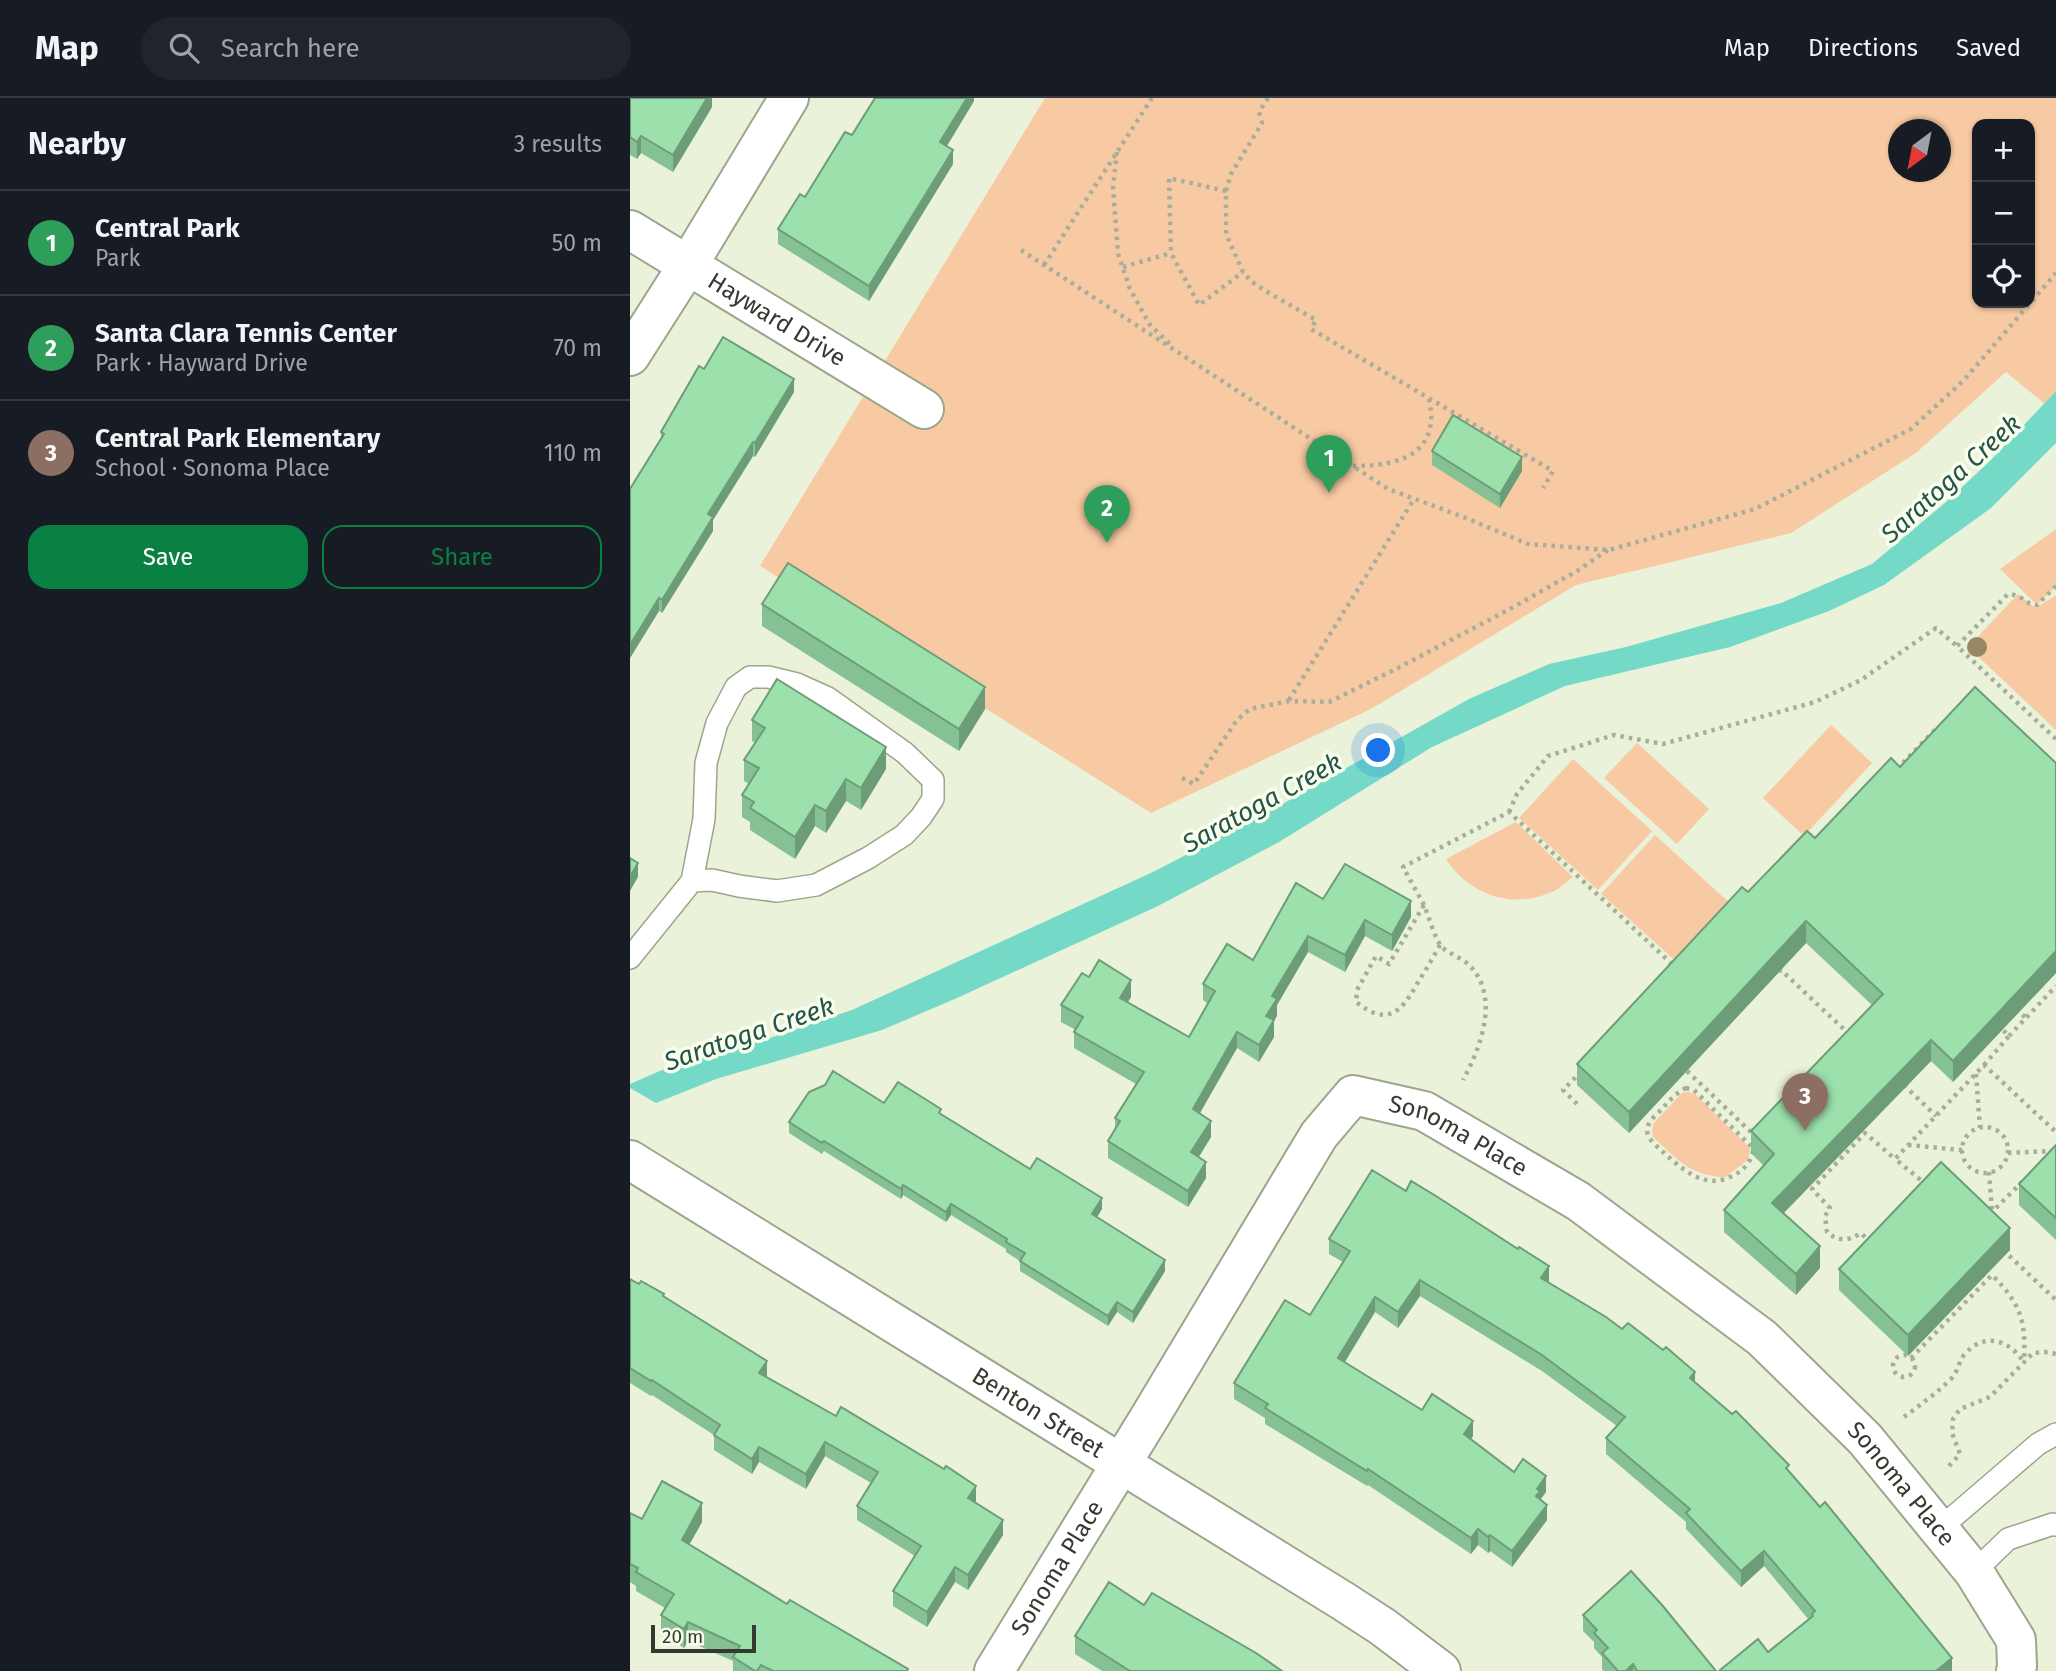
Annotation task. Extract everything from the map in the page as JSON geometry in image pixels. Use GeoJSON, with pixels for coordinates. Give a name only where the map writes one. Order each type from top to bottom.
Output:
{"type":"FeatureCollection","features":[{"type":"Feature","properties":{"kind":"street"},"geometry":{"type":"LineString","coordinates":[[630,356],[789,98]]}},
{"type":"Feature","properties":{"kind":"street","name":"Hayward Drive"},"geometry":{"type":"LineString","coordinates":[[630,230],[924,409]]}},
{"type":"Feature","properties":{"kind":"street","name":"Sonoma Place"},"geometry":{"type":"LineString","coordinates":[[994,1671],[1319,1135],[1353,1095],[1424,1111],[1566,1194],[1762,1338],[1865,1439],[1974,1572],[2016,1640],[2016,1671]]}},
{"type":"Feature","properties":{"kind":"street","name":"Benton Street"},"geometry":{"type":"LineString","coordinates":[[630,1160],[1343,1601],[1441,1671]]}},
{"type":"Feature","properties":{"kind":"lane"},"geometry":{"type":"LineString","coordinates":[[630,958],[692,881],[704,819],[706,763],[716,723],[736,687],[750,677],[768,677],[797,684],[828,698],[905,753],[933,779],[933,799],[904,835],[868,858],[816,885],[777,891],[712,880],[692,881]]}},
{"type":"Feature","properties":{"kind":"lane"},"geometry":{"type":"LineString","coordinates":[[1938,1530],[2038,1444],[2056,1434]]}},
{"type":"Feature","properties":{"kind":"lane"},"geometry":{"type":"LineString","coordinates":[[1974,1572],[2008,1539],[2056,1525]]}},
{"type":"Feature","properties":{"kind":"path"},"geometry":{"type":"LineString","coordinates":[[1044,265],[1152,98]]}},
{"type":"Feature","properties":{"kind":"path"},"geometry":{"type":"LineString","coordinates":[[1268,98],[1259,112],[1262,123],[1231,174],[1226,191],[1226,234],[1243,272],[1269,293],[1316,320],[1311,329],[1553,471],[1543,488]]}},
{"type":"Feature","properties":{"kind":"path"},"geometry":{"type":"LineString","coordinates":[[1117,152],[1113,187],[1118,254],[1130,289],[1150,325],[1178,352]]}},
{"type":"Feature","properties":{"kind":"path"},"geometry":{"type":"LineString","coordinates":[[1226,191],[1169,178],[1171,253],[1199,304],[1243,272]]}},
{"type":"Feature","properties":{"kind":"path"},"geometry":{"type":"LineString","coordinates":[[1021,250],[1388,489],[1528,544],[1609,550]]}},
{"type":"Feature","properties":{"kind":"path"},"geometry":{"type":"LineString","coordinates":[[1122,267],[1171,253]]}},
{"type":"Feature","properties":{"kind":"path"},"geometry":{"type":"LineString","coordinates":[[1182,778],[1194,784],[1237,720],[1250,709],[1289,701],[1329,702],[1508,610],[1609,550],[1755,509],[1911,429],[1964,380],[2056,272]]}},
{"type":"Feature","properties":{"kind":"path"},"geometry":{"type":"LineString","coordinates":[[1352,466],[1378,466],[1401,461],[1418,451],[1429,435],[1432,419],[1429,398]]}},
{"type":"Feature","properties":{"kind":"path"},"geometry":{"type":"LineString","coordinates":[[1289,701],[1414,499]]}},
{"type":"Feature","properties":{"kind":"path"},"geometry":{"type":"LineString","coordinates":[[1957,646],[2008,594],[2018,594],[2031,605],[2037,605],[2056,586]]}},
{"type":"Feature","properties":{"kind":"path"},"geometry":{"type":"LineString","coordinates":[[1463,1080],[1481,1041],[1486,1020],[1485,1003],[1477,974],[1467,963],[1440,946],[1424,905],[1402,867],[1509,812],[1517,794],[1548,756],[1614,735],[1663,744],[1815,702],[1861,680],[1936,628],[2056,739]]}},
{"type":"Feature","properties":{"kind":"path"},"geometry":{"type":"LineString","coordinates":[[1891,774],[1939,725]]}},
{"type":"Feature","properties":{"kind":"path"},"geometry":{"type":"LineString","coordinates":[[1509,812],[1677,969]]}},
{"type":"Feature","properties":{"kind":"path"},"geometry":{"type":"LineString","coordinates":[[1424,905],[1389,964],[1376,956],[1357,990],[1356,1002],[1367,1010],[1382,1015],[1394,1013],[1405,1004],[1440,946]]}},
{"type":"Feature","properties":{"kind":"path"},"geometry":{"type":"LineString","coordinates":[[1771,980],[1781,970],[1858,1042]]}},
{"type":"Feature","properties":{"kind":"path"},"geometry":{"type":"LineString","coordinates":[[1895,1159],[2056,986]]}},
{"type":"Feature","properties":{"kind":"path"},"geometry":{"type":"LineString","coordinates":[[2016,1009],[2026,1018]]}},
{"type":"Feature","properties":{"kind":"path"},"geometry":{"type":"LineString","coordinates":[[1989,1017],[2009,1036]]}},
{"type":"Feature","properties":{"kind":"path"},"geometry":{"type":"LineString","coordinates":[[1678,1080],[1696,1061]]}},
{"type":"Feature","properties":{"kind":"path"},"geometry":{"type":"LineString","coordinates":[[1984,1065],[2056,1132]]}},
{"type":"Feature","properties":{"kind":"path"},"geometry":{"type":"LineString","coordinates":[[1577,1104],[1563,1090],[1582,1070]]}},
{"type":"Feature","properties":{"kind":"path"},"geometry":{"type":"LineString","coordinates":[[1687,1071],[1762,1142]]}},
{"type":"Feature","properties":{"kind":"path"},"geometry":{"type":"LineString","coordinates":[[1976,1074],[1980,1128]]}},
{"type":"Feature","properties":{"kind":"path"},"geometry":{"type":"LineString","coordinates":[[1897,1079],[1936,1116]]}},
{"type":"Feature","properties":{"kind":"path"},"geometry":{"type":"LineString","coordinates":[[1686,1088],[1694,1090],[1753,1151],[1748,1164],[1739,1172],[1728,1179],[1718,1181],[1695,1177],[1678,1165],[1651,1140],[1647,1132],[1649,1123],[1678,1091],[1686,1088]]}},
{"type":"Feature","properties":{"kind":"path"},"geometry":{"type":"LineString","coordinates":[[1980,1128],[1994,1129],[2000,1133],[2005,1138],[2008,1153],[2002,1166],[1989,1172],[1973,1170],[1962,1150],[1968,1135],[1980,1128]]}},
{"type":"Feature","properties":{"kind":"path"},"geometry":{"type":"LineString","coordinates":[[1875,1248],[1861,1233],[1851,1240],[1842,1240],[1827,1232],[1825,1216],[1830,1208],[1812,1189],[1865,1133],[1932,1189]]}},
{"type":"Feature","properties":{"kind":"path"},"geometry":{"type":"LineString","coordinates":[[1909,1145],[1962,1150]]}},
{"type":"Feature","properties":{"kind":"path"},"geometry":{"type":"LineString","coordinates":[[2008,1153],[2054,1149]]}},
{"type":"Feature","properties":{"kind":"path"},"geometry":{"type":"LineString","coordinates":[[2044,1160],[2054,1149]]}},
{"type":"Feature","properties":{"kind":"path"},"geometry":{"type":"LineString","coordinates":[[1989,1172],[1992,1212]]}},
{"type":"Feature","properties":{"kind":"path"},"geometry":{"type":"LineString","coordinates":[[1985,1219],[2027,1177]]}},
{"type":"Feature","properties":{"kind":"path"},"geometry":{"type":"LineString","coordinates":[[1997,1245],[2056,1300]]}},
{"type":"Feature","properties":{"kind":"path"},"geometry":{"type":"LineString","coordinates":[[1911,1358],[1992,1275],[2009,1292],[2022,1316],[2024,1362]]}},
{"type":"Feature","properties":{"kind":"path"},"geometry":{"type":"LineString","coordinates":[[1904,1418],[1949,1381],[1958,1371],[1964,1356],[1974,1347],[1993,1340],[2003,1343],[2015,1349],[2024,1362]]}},
{"type":"Feature","properties":{"kind":"path"},"geometry":{"type":"LineString","coordinates":[[1949,1466],[1960,1454],[1952,1433],[1953,1419],[1960,1409],[1990,1397],[2033,1353],[2056,1354]]}},
{"type":"Feature","properties":{"kind":"path"},"geometry":{"type":"LineString","coordinates":[[1900,1356],[1911,1358],[1914,1367],[1912,1373],[1906,1377],[1899,1376],[1894,1371],[1895,1361],[1900,1356]]}},
{"type":"Feature","properties":{"kind":"shaded area"},"geometry":{"type":"Polygon","coordinates":[[[1045,98],[2056,98],[2056,413],[2006,372],[1916,453],[1791,533],[1576,585],[1371,709],[1151,813],[760,566],[1045,98]]]}},
{"type":"Feature","properties":{"kind":"shaded area"},"geometry":{"type":"Polygon","coordinates":[[[2056,529],[2056,586],[2037,605],[2000,569],[2056,529]]]}},
{"type":"Feature","properties":{"kind":"shaded area"},"geometry":{"type":"Polygon","coordinates":[[[2018,594],[2036,608],[2056,595],[2056,730],[1968,647],[2018,594]]]}},
{"type":"Feature","properties":{"kind":"shaded area"},"geometry":{"type":"Polygon","coordinates":[[[1831,725],[1872,763],[1804,836],[1763,798],[1831,725]]]}},
{"type":"Feature","properties":{"kind":"shaded area"},"geometry":{"type":"Polygon","coordinates":[[[1637,743],[1709,809],[1677,844],[1604,778],[1637,743]]]}},
{"type":"Feature","properties":{"kind":"shaded area"},"geometry":{"type":"Polygon","coordinates":[[[1573,759],[1652,831],[1598,890],[1519,818],[1573,759]]]}},
{"type":"Feature","properties":{"kind":"shaded area"},"geometry":{"type":"Polygon","coordinates":[[[1516,822],[1573,877],[1558,889],[1540,896],[1510,899],[1481,891],[1456,872],[1446,859],[1516,822]]]}},
{"type":"Feature","properties":{"kind":"shaded area"},"geometry":{"type":"Polygon","coordinates":[[[1655,835],[1733,906],[1680,965],[1601,894],[1655,835]]]}},
{"type":"Feature","properties":{"kind":"shaded area"},"geometry":{"type":"Polygon","coordinates":[[[1682,1093],[1695,1094],[1750,1148],[1748,1160],[1725,1177],[1693,1170],[1653,1137],[1653,1124],[1682,1093]]]}},
{"type":"Feature","properties":{"kind":"water"},"geometry":{"type":"Polygon","coordinates":[[[2056,391],[2056,443],[1991,508],[1884,585],[1829,611],[1730,647],[1565,686],[1432,747],[1279,842],[1158,906],[882,1030],[716,1079],[656,1103],[630,1088],[630,1084],[692,1057],[764,1040],[852,1010],[1153,872],[1261,816],[1469,699],[1549,664],[1626,647],[1781,603],[1872,564],[1991,460],[2056,391]]]}},
{"type":"Feature","properties":{"kind":"building"},"geometry":{"type":"Polygon","coordinates":[[[630,98],[707,98],[673,155],[641,136],[637,142],[630,137],[630,98]]]}},
{"type":"Feature","properties":{"kind":"building"},"geometry":{"type":"Polygon","coordinates":[[[875,98],[967,98],[940,142],[953,150],[869,286],[778,229],[800,194],[805,197],[845,132],[852,135],[875,98]]]}},
{"type":"Feature","properties":{"kind":"building"},"geometry":{"type":"Polygon","coordinates":[[[723,337],[794,379],[708,514],[713,517],[662,600],[659,598],[630,645],[630,489],[664,434],[661,432],[699,366],[704,369],[723,337]]]}},
{"type":"Feature","properties":{"kind":"building"},"geometry":{"type":"Polygon","coordinates":[[[1453,415],[1522,457],[1500,494],[1432,451],[1453,415]]]}},
{"type":"Feature","properties":{"kind":"building"},"geometry":{"type":"Polygon","coordinates":[[[788,563],[985,687],[959,729],[762,604],[788,563]]]}},
{"type":"Feature","properties":{"kind":"building"},"geometry":{"type":"Polygon","coordinates":[[[777,679],[886,747],[861,788],[846,779],[826,811],[815,805],[795,837],[750,808],[754,802],[742,795],[759,768],[744,760],[765,728],[752,720],[777,679]]]}},
{"type":"Feature","properties":{"kind":"building"},"geometry":{"type":"Polygon","coordinates":[[[1975,687],[2056,763],[2056,951],[1953,1061],[1931,1040],[1772,1203],[1820,1246],[1796,1274],[1724,1210],[1774,1154],[1751,1131],[1883,994],[1806,921],[1629,1112],[1577,1064],[1742,887],[1748,892],[1807,831],[1815,838],[1891,758],[1900,767],[1975,687]]]}},
{"type":"Feature","properties":{"kind":"building"},"geometry":{"type":"Polygon","coordinates":[[[630,858],[638,863],[630,877],[630,858]]]}},
{"type":"Feature","properties":{"kind":"building"},"geometry":{"type":"Polygon","coordinates":[[[1345,864],[1411,901],[1392,935],[1365,920],[1345,955],[1308,936],[1272,996],[1277,999],[1266,1016],[1274,1020],[1259,1045],[1237,1032],[1193,1109],[1211,1121],[1191,1152],[1206,1162],[1188,1191],[1108,1141],[1120,1121],[1115,1118],[1144,1072],[1074,1032],[1083,1017],[1061,1005],[1082,973],[1089,977],[1099,960],[1131,980],[1120,998],[1189,1037],[1215,991],[1203,984],[1227,944],[1253,960],[1296,883],[1323,899],[1345,864]]]}},
{"type":"Feature","properties":{"kind":"building"},"geometry":{"type":"Polygon","coordinates":[[[833,1071],[884,1103],[898,1082],[941,1109],[939,1113],[1030,1169],[1037,1158],[1102,1198],[1092,1214],[1165,1260],[1133,1312],[1117,1302],[1108,1316],[1020,1261],[1025,1253],[951,1204],[946,1212],[903,1185],[901,1189],[789,1122],[809,1092],[825,1085],[833,1071]]]}},
{"type":"Feature","properties":{"kind":"building"},"geometry":{"type":"Polygon","coordinates":[[[2056,1145],[2056,1218],[2019,1184],[2056,1145]]]}},
{"type":"Feature","properties":{"kind":"building"},"geometry":{"type":"Polygon","coordinates":[[[1941,1162],[2010,1228],[1908,1335],[1839,1269],[1941,1162]]]}},
{"type":"Feature","properties":{"kind":"building"},"geometry":{"type":"Polygon","coordinates":[[[1372,1170],[1406,1191],[1411,1181],[1436,1196],[1549,1266],[1541,1278],[1622,1329],[1628,1323],[1663,1350],[1666,1347],[1695,1372],[1690,1378],[1732,1414],[1736,1411],[1789,1465],[1786,1468],[1820,1507],[1825,1502],[1952,1658],[1936,1671],[1719,1671],[1758,1639],[1768,1652],[1813,1616],[1815,1611],[1764,1551],[1741,1571],[1686,1513],[1690,1509],[1606,1438],[1625,1417],[1542,1355],[1420,1280],[1398,1312],[1375,1297],[1338,1358],[1422,1410],[1432,1394],[1473,1421],[1464,1434],[1514,1472],[1523,1459],[1546,1476],[1537,1489],[1540,1491],[1536,1496],[1547,1505],[1512,1551],[1478,1529],[1471,1538],[1368,1469],[1367,1471],[1265,1408],[1268,1404],[1234,1383],[1285,1300],[1310,1315],[1350,1251],[1329,1239],[1372,1170]]]}},
{"type":"Feature","properties":{"kind":"building"},"geometry":{"type":"Polygon","coordinates":[[[630,1279],[639,1284],[641,1281],[664,1294],[663,1296],[767,1361],[759,1373],[836,1416],[841,1407],[944,1469],[946,1466],[976,1486],[968,1498],[1003,1520],[968,1575],[955,1567],[927,1612],[893,1591],[921,1546],[857,1506],[878,1472],[825,1442],[806,1474],[759,1447],[752,1459],[714,1435],[720,1425],[630,1368],[630,1279]]]}},
{"type":"Feature","properties":{"kind":"building"},"geometry":{"type":"Polygon","coordinates":[[[662,1481],[702,1503],[682,1540],[787,1604],[790,1600],[908,1669],[907,1671],[773,1671],[761,1665],[755,1671],[733,1657],[740,1646],[688,1622],[684,1629],[661,1615],[674,1594],[636,1572],[638,1568],[630,1564],[630,1513],[642,1519],[662,1481]]]}},
{"type":"Feature","properties":{"kind":"building"},"geometry":{"type":"Polygon","coordinates":[[[1631,1571],[1716,1671],[1637,1671],[1633,1664],[1626,1671],[1618,1671],[1602,1653],[1608,1648],[1594,1633],[1597,1630],[1583,1615],[1631,1571]]]}},
{"type":"Feature","properties":{"kind":"building"},"geometry":{"type":"Polygon","coordinates":[[[1109,1582],[1144,1605],[1152,1593],[1282,1671],[1130,1671],[1075,1636],[1109,1582]]]}},
{"type":"Feature","properties":{"kind":"place","name":"Central Park"},"geometry":{"type":"Point","coordinates":[1329,493]}},
{"type":"Feature","properties":{"kind":"place","name":"Santa Clara Tennis Center"},"geometry":{"type":"Point","coordinates":[1107,543]}},
{"type":"Feature","properties":{"kind":"place","name":"Central Park Elementary"},"geometry":{"type":"Point","coordinates":[1805,1131]}},
{"type":"Feature","properties":{"kind":"water label","name":"Saratoga Creek"},"geometry":{"type":"Point","coordinates":[1951,479]}},
{"type":"Feature","properties":{"kind":"water label","name":"Saratoga Creek"},"geometry":{"type":"Point","coordinates":[1262,803]}},
{"type":"Feature","properties":{"kind":"water label","name":"Saratoga Creek"},"geometry":{"type":"Point","coordinates":[749,1034]}}]}
